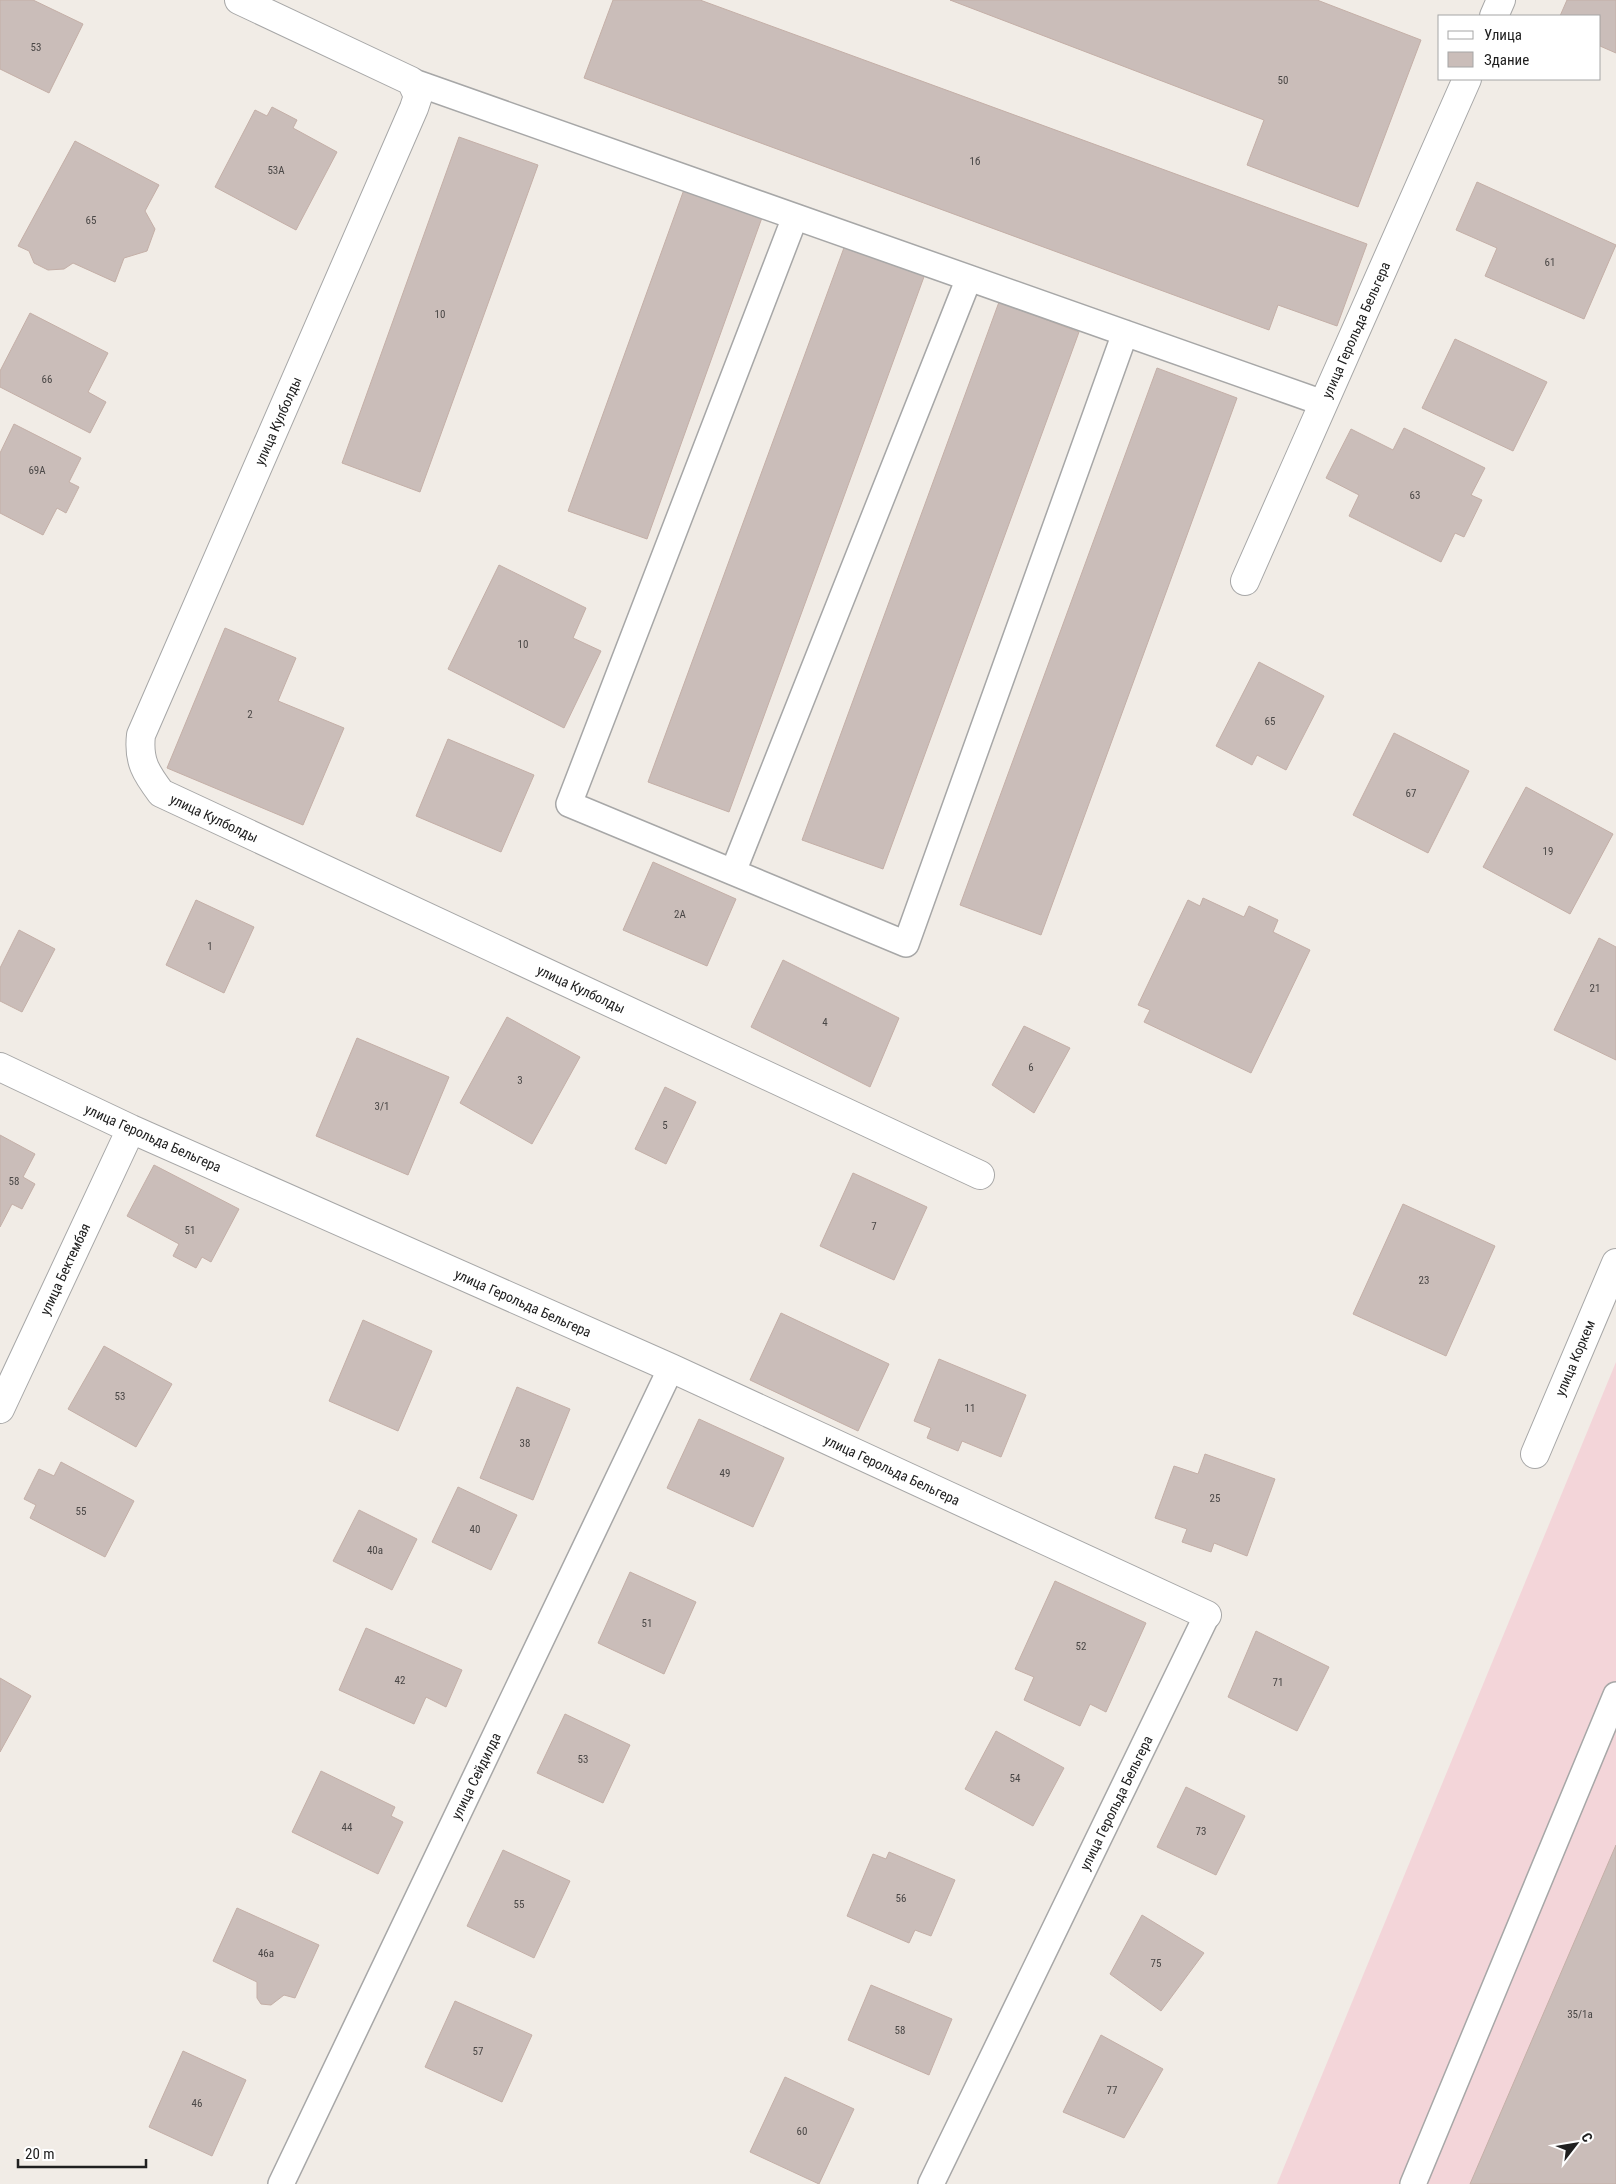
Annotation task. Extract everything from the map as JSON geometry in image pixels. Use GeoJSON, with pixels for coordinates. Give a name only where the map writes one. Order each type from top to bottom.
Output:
{"type":"FeatureCollection","features":[{"type":"Feature","properties":{"kind":"street"},"geometry":{"type":"LineString","coordinates":[[239,0],[411,81]]}},
{"type":"Feature","properties":{"kind":"street"},"geometry":{"type":"LineString","coordinates":[[1494,15],[1502,0]]}},
{"type":"Feature","properties":{"kind":"street","name":"улица Герольда Бельгера"},"geometry":{"type":"LineString","coordinates":[[1245,580],[1467,80]]}},
{"type":"Feature","properties":{"kind":"street","name":"улица Кулболды"},"geometry":{"type":"LineString","coordinates":[[411,81],[418,96],[414,108],[141,735],[139,751],[147,775],[161,793],[980,1175]]}},
{"type":"Feature","properties":{"kind":"street","name":"улица Герольда Бельгера"},"geometry":{"type":"LineString","coordinates":[[0,1067],[130,1129],[671,1368],[1207,1615]]}},
{"type":"Feature","properties":{"kind":"street","name":"улица Бектембая"},"geometry":{"type":"LineString","coordinates":[[0,1408],[130,1129]]}},
{"type":"Feature","properties":{"kind":"street","name":"улица Коркем"},"geometry":{"type":"LineString","coordinates":[[1535,1454],[1616,1263]]}},
{"type":"Feature","properties":{"kind":"lane"},"geometry":{"type":"LineString","coordinates":[[411,81],[1323,403]]}},
{"type":"Feature","properties":{"kind":"lane"},"geometry":{"type":"LineString","coordinates":[[795,216],[569,804],[906,944],[1125,333]]}},
{"type":"Feature","properties":{"kind":"lane"},"geometry":{"type":"LineString","coordinates":[[733,872],[969,278]]}},
{"type":"Feature","properties":{"kind":"lane","name":"улица Сейдилда"},"geometry":{"type":"LineString","coordinates":[[281,2184],[671,1368]]}},
{"type":"Feature","properties":{"kind":"lane","name":"улица Герольда Бельгера"},"geometry":{"type":"LineString","coordinates":[[931,2184],[1207,1615]]}},
{"type":"Feature","properties":{"kind":"lane"},"geometry":{"type":"LineString","coordinates":[[1413,2184],[1616,1695]]}},
{"type":"Feature","properties":{"kind":"shaded area"},"geometry":{"type":"Polygon","coordinates":[[[1616,1362],[1616,2184],[1277,2184],[1616,1362]]]}},
{"type":"Feature","properties":{"kind":"building"},"geometry":{"type":"Polygon","coordinates":[[[0,0],[33,0],[83,24],[49,93],[0,69],[0,0]]]}},
{"type":"Feature","properties":{"kind":"building"},"geometry":{"type":"Polygon","coordinates":[[[613,0],[700,0],[1367,244],[1337,326],[1278,305],[1269,330],[584,78],[613,0]]]}},
{"type":"Feature","properties":{"kind":"building"},"geometry":{"type":"Polygon","coordinates":[[[950,0],[1317,0],[1421,40],[1358,207],[1247,165],[1264,120],[950,0]]]}},
{"type":"Feature","properties":{"kind":"building"},"geometry":{"type":"Polygon","coordinates":[[[1567,0],[1616,0],[1616,53],[1601,46],[1601,15],[1560,15],[1567,0]]]}},
{"type":"Feature","properties":{"kind":"building"},"geometry":{"type":"Polygon","coordinates":[[[272,107],[297,120],[293,128],[337,152],[296,230],[215,187],[255,110],[267,116],[272,107]]]}},
{"type":"Feature","properties":{"kind":"building"},"geometry":{"type":"Polygon","coordinates":[[[459,137],[538,165],[420,492],[342,463],[459,137]]]}},
{"type":"Feature","properties":{"kind":"building"},"geometry":{"type":"Polygon","coordinates":[[[75,141],[159,185],[145,211],[155,229],[147,251],[124,258],[115,282],[73,263],[64,269],[48,270],[34,263],[29,251],[18,246],[75,141]]]}},
{"type":"Feature","properties":{"kind":"building"},"geometry":{"type":"Polygon","coordinates":[[[1477,182],[1616,245],[1584,319],[1485,276],[1497,248],[1456,230],[1477,182]]]}},
{"type":"Feature","properties":{"kind":"building"},"geometry":{"type":"Polygon","coordinates":[[[686,184],[764,212],[647,539],[568,511],[686,184]]]}},
{"type":"Feature","properties":{"kind":"building"},"geometry":{"type":"Polygon","coordinates":[[[845,245],[925,274],[729,812],[648,782],[845,245]]]}},
{"type":"Feature","properties":{"kind":"building"},"geometry":{"type":"Polygon","coordinates":[[[999,302],[1079,332],[883,869],[802,840],[999,302]]]}},
{"type":"Feature","properties":{"kind":"building"},"geometry":{"type":"Polygon","coordinates":[[[30,313],[108,353],[88,392],[106,402],[90,433],[0,387],[0,371],[30,313]]]}},
{"type":"Feature","properties":{"kind":"building"},"geometry":{"type":"Polygon","coordinates":[[[1455,339],[1547,382],[1513,451],[1422,408],[1455,339]]]}},
{"type":"Feature","properties":{"kind":"building"},"geometry":{"type":"Polygon","coordinates":[[[1157,368],[1237,398],[1041,935],[960,905],[1157,368]]]}},
{"type":"Feature","properties":{"kind":"building"},"geometry":{"type":"Polygon","coordinates":[[[14,424],[81,458],[69,482],[79,487],[66,513],[57,508],[43,535],[0,513],[0,453],[14,424]]]}},
{"type":"Feature","properties":{"kind":"building"},"geometry":{"type":"Polygon","coordinates":[[[1404,428],[1485,468],[1471,495],[1482,500],[1464,537],[1455,533],[1441,562],[1349,516],[1359,495],[1326,478],[1351,429],[1393,450],[1404,428]]]}},
{"type":"Feature","properties":{"kind":"building"},"geometry":{"type":"Polygon","coordinates":[[[499,565],[586,608],[573,638],[601,651],[564,728],[448,669],[499,565]]]}},
{"type":"Feature","properties":{"kind":"building"},"geometry":{"type":"Polygon","coordinates":[[[225,628],[296,658],[278,701],[344,728],[303,825],[167,768],[225,628]]]}},
{"type":"Feature","properties":{"kind":"building"},"geometry":{"type":"Polygon","coordinates":[[[1259,662],[1324,696],[1286,770],[1257,755],[1252,765],[1216,746],[1259,662]]]}},
{"type":"Feature","properties":{"kind":"building"},"geometry":{"type":"Polygon","coordinates":[[[1394,733],[1469,771],[1428,853],[1353,815],[1394,733]]]}},
{"type":"Feature","properties":{"kind":"building"},"geometry":{"type":"Polygon","coordinates":[[[448,739],[534,775],[501,852],[416,816],[448,739]]]}},
{"type":"Feature","properties":{"kind":"building"},"geometry":{"type":"Polygon","coordinates":[[[1526,787],[1613,834],[1570,914],[1483,867],[1526,787]]]}},
{"type":"Feature","properties":{"kind":"building"},"geometry":{"type":"Polygon","coordinates":[[[653,862],[736,899],[707,966],[623,930],[653,862]]]}},
{"type":"Feature","properties":{"kind":"building"},"geometry":{"type":"Polygon","coordinates":[[[1203,898],[1244,917],[1249,906],[1278,920],[1273,932],[1310,950],[1251,1073],[1144,1022],[1150,1010],[1138,1005],[1188,900],[1200,906],[1203,898]]]}},
{"type":"Feature","properties":{"kind":"building"},"geometry":{"type":"Polygon","coordinates":[[[196,900],[254,927],[224,993],[166,965],[196,900]]]}},
{"type":"Feature","properties":{"kind":"building"},"geometry":{"type":"Polygon","coordinates":[[[19,930],[55,949],[22,1012],[0,1001],[0,968],[19,930]]]}},
{"type":"Feature","properties":{"kind":"building"},"geometry":{"type":"Polygon","coordinates":[[[1599,938],[1616,947],[1616,1060],[1554,1030],[1599,938]]]}},
{"type":"Feature","properties":{"kind":"building"},"geometry":{"type":"Polygon","coordinates":[[[783,960],[899,1018],[870,1087],[751,1027],[783,960]]]}},
{"type":"Feature","properties":{"kind":"building"},"geometry":{"type":"Polygon","coordinates":[[[507,1017],[580,1057],[532,1144],[460,1103],[507,1017]]]}},
{"type":"Feature","properties":{"kind":"building"},"geometry":{"type":"Polygon","coordinates":[[[1024,1026],[1070,1048],[1034,1113],[992,1085],[1024,1026]]]}},
{"type":"Feature","properties":{"kind":"building"},"geometry":{"type":"Polygon","coordinates":[[[357,1038],[449,1077],[408,1175],[316,1136],[357,1038]]]}},
{"type":"Feature","properties":{"kind":"building"},"geometry":{"type":"Polygon","coordinates":[[[665,1087],[696,1102],[666,1164],[635,1149],[665,1087]]]}},
{"type":"Feature","properties":{"kind":"building"},"geometry":{"type":"Polygon","coordinates":[[[0,1135],[35,1154],[23,1177],[35,1184],[22,1209],[12,1204],[0,1227],[0,1135]]]}},
{"type":"Feature","properties":{"kind":"building"},"geometry":{"type":"Polygon","coordinates":[[[154,1165],[239,1209],[211,1262],[202,1257],[196,1268],[173,1256],[179,1244],[127,1216],[154,1165]]]}},
{"type":"Feature","properties":{"kind":"building"},"geometry":{"type":"Polygon","coordinates":[[[853,1173],[927,1207],[894,1280],[820,1246],[853,1173]]]}},
{"type":"Feature","properties":{"kind":"building"},"geometry":{"type":"Polygon","coordinates":[[[1403,1204],[1495,1246],[1446,1356],[1353,1314],[1403,1204]]]}},
{"type":"Feature","properties":{"kind":"building"},"geometry":{"type":"Polygon","coordinates":[[[781,1313],[889,1364],[858,1431],[750,1380],[781,1313]]]}},
{"type":"Feature","properties":{"kind":"building"},"geometry":{"type":"Polygon","coordinates":[[[363,1320],[432,1351],[398,1431],[329,1401],[363,1320]]]}},
{"type":"Feature","properties":{"kind":"building"},"geometry":{"type":"Polygon","coordinates":[[[104,1346],[172,1384],[136,1447],[68,1409],[104,1346]]]}},
{"type":"Feature","properties":{"kind":"building"},"geometry":{"type":"Polygon","coordinates":[[[939,1359],[1026,1395],[1001,1457],[962,1441],[958,1451],[927,1438],[931,1428],[914,1421],[939,1359]]]}},
{"type":"Feature","properties":{"kind":"building"},"geometry":{"type":"Polygon","coordinates":[[[517,1387],[570,1409],[533,1500],[480,1478],[517,1387]]]}},
{"type":"Feature","properties":{"kind":"building"},"geometry":{"type":"Polygon","coordinates":[[[699,1419],[784,1458],[753,1527],[667,1488],[699,1419]]]}},
{"type":"Feature","properties":{"kind":"building"},"geometry":{"type":"Polygon","coordinates":[[[1205,1454],[1275,1479],[1247,1556],[1214,1543],[1211,1552],[1182,1542],[1187,1529],[1155,1518],[1174,1466],[1198,1474],[1205,1454]]]}},
{"type":"Feature","properties":{"kind":"building"},"geometry":{"type":"Polygon","coordinates":[[[61,1462],[134,1501],[105,1557],[30,1518],[36,1505],[24,1499],[39,1469],[54,1476],[61,1462]]]}},
{"type":"Feature","properties":{"kind":"building"},"geometry":{"type":"Polygon","coordinates":[[[458,1487],[517,1515],[491,1570],[432,1542],[458,1487]]]}},
{"type":"Feature","properties":{"kind":"building"},"geometry":{"type":"Polygon","coordinates":[[[359,1510],[417,1539],[392,1590],[333,1561],[359,1510]]]}},
{"type":"Feature","properties":{"kind":"building"},"geometry":{"type":"Polygon","coordinates":[[[630,1572],[696,1602],[664,1674],[598,1643],[630,1572]]]}},
{"type":"Feature","properties":{"kind":"building"},"geometry":{"type":"Polygon","coordinates":[[[1055,1581],[1146,1623],[1106,1712],[1090,1704],[1080,1726],[1024,1700],[1034,1677],[1015,1669],[1055,1581]]]}},
{"type":"Feature","properties":{"kind":"building"},"geometry":{"type":"Polygon","coordinates":[[[366,1628],[462,1670],[446,1707],[426,1697],[414,1724],[339,1690],[366,1628]]]}},
{"type":"Feature","properties":{"kind":"building"},"geometry":{"type":"Polygon","coordinates":[[[1256,1631],[1329,1667],[1297,1731],[1228,1697],[1256,1631]]]}},
{"type":"Feature","properties":{"kind":"building"},"geometry":{"type":"Polygon","coordinates":[[[0,1678],[31,1696],[0,1752],[0,1678]]]}},
{"type":"Feature","properties":{"kind":"building"},"geometry":{"type":"Polygon","coordinates":[[[565,1714],[630,1745],[603,1803],[537,1773],[565,1714]]]}},
{"type":"Feature","properties":{"kind":"building"},"geometry":{"type":"Polygon","coordinates":[[[996,1731],[1064,1768],[1033,1826],[965,1789],[996,1731]]]}},
{"type":"Feature","properties":{"kind":"building"},"geometry":{"type":"Polygon","coordinates":[[[321,1771],[395,1807],[391,1816],[403,1822],[378,1874],[292,1832],[321,1771]]]}},
{"type":"Feature","properties":{"kind":"building"},"geometry":{"type":"Polygon","coordinates":[[[1186,1787],[1245,1816],[1216,1875],[1157,1847],[1186,1787]]]}},
{"type":"Feature","properties":{"kind":"building"},"geometry":{"type":"Polygon","coordinates":[[[1616,1845],[1616,2184],[1470,2184],[1616,1845]]]}},
{"type":"Feature","properties":{"kind":"building"},"geometry":{"type":"Polygon","coordinates":[[[503,1850],[570,1881],[534,1958],[467,1926],[503,1850]]]}},
{"type":"Feature","properties":{"kind":"building"},"geometry":{"type":"Polygon","coordinates":[[[889,1852],[955,1880],[931,1936],[915,1930],[909,1943],[847,1916],[873,1854],[886,1859],[889,1852]]]}},
{"type":"Feature","properties":{"kind":"building"},"geometry":{"type":"Polygon","coordinates":[[[237,1908],[319,1945],[295,1998],[284,1995],[271,2005],[261,2004],[257,1998],[257,1982],[213,1961],[237,1908]]]}},
{"type":"Feature","properties":{"kind":"building"},"geometry":{"type":"Polygon","coordinates":[[[1142,1915],[1204,1953],[1161,2011],[1110,1974],[1142,1915]]]}},
{"type":"Feature","properties":{"kind":"building"},"geometry":{"type":"Polygon","coordinates":[[[871,1985],[952,2019],[929,2075],[848,2040],[871,1985]]]}},
{"type":"Feature","properties":{"kind":"building"},"geometry":{"type":"Polygon","coordinates":[[[455,2001],[532,2035],[502,2102],[425,2067],[455,2001]]]}},
{"type":"Feature","properties":{"kind":"building"},"geometry":{"type":"Polygon","coordinates":[[[1101,2035],[1163,2069],[1124,2138],[1063,2112],[1101,2035]]]}},
{"type":"Feature","properties":{"kind":"building"},"geometry":{"type":"Polygon","coordinates":[[[183,2051],[246,2080],[212,2156],[149,2127],[183,2051]]]}},
{"type":"Feature","properties":{"kind":"building"},"geometry":{"type":"Polygon","coordinates":[[[785,2077],[854,2109],[819,2184],[750,2152],[785,2077]]]}}]}
